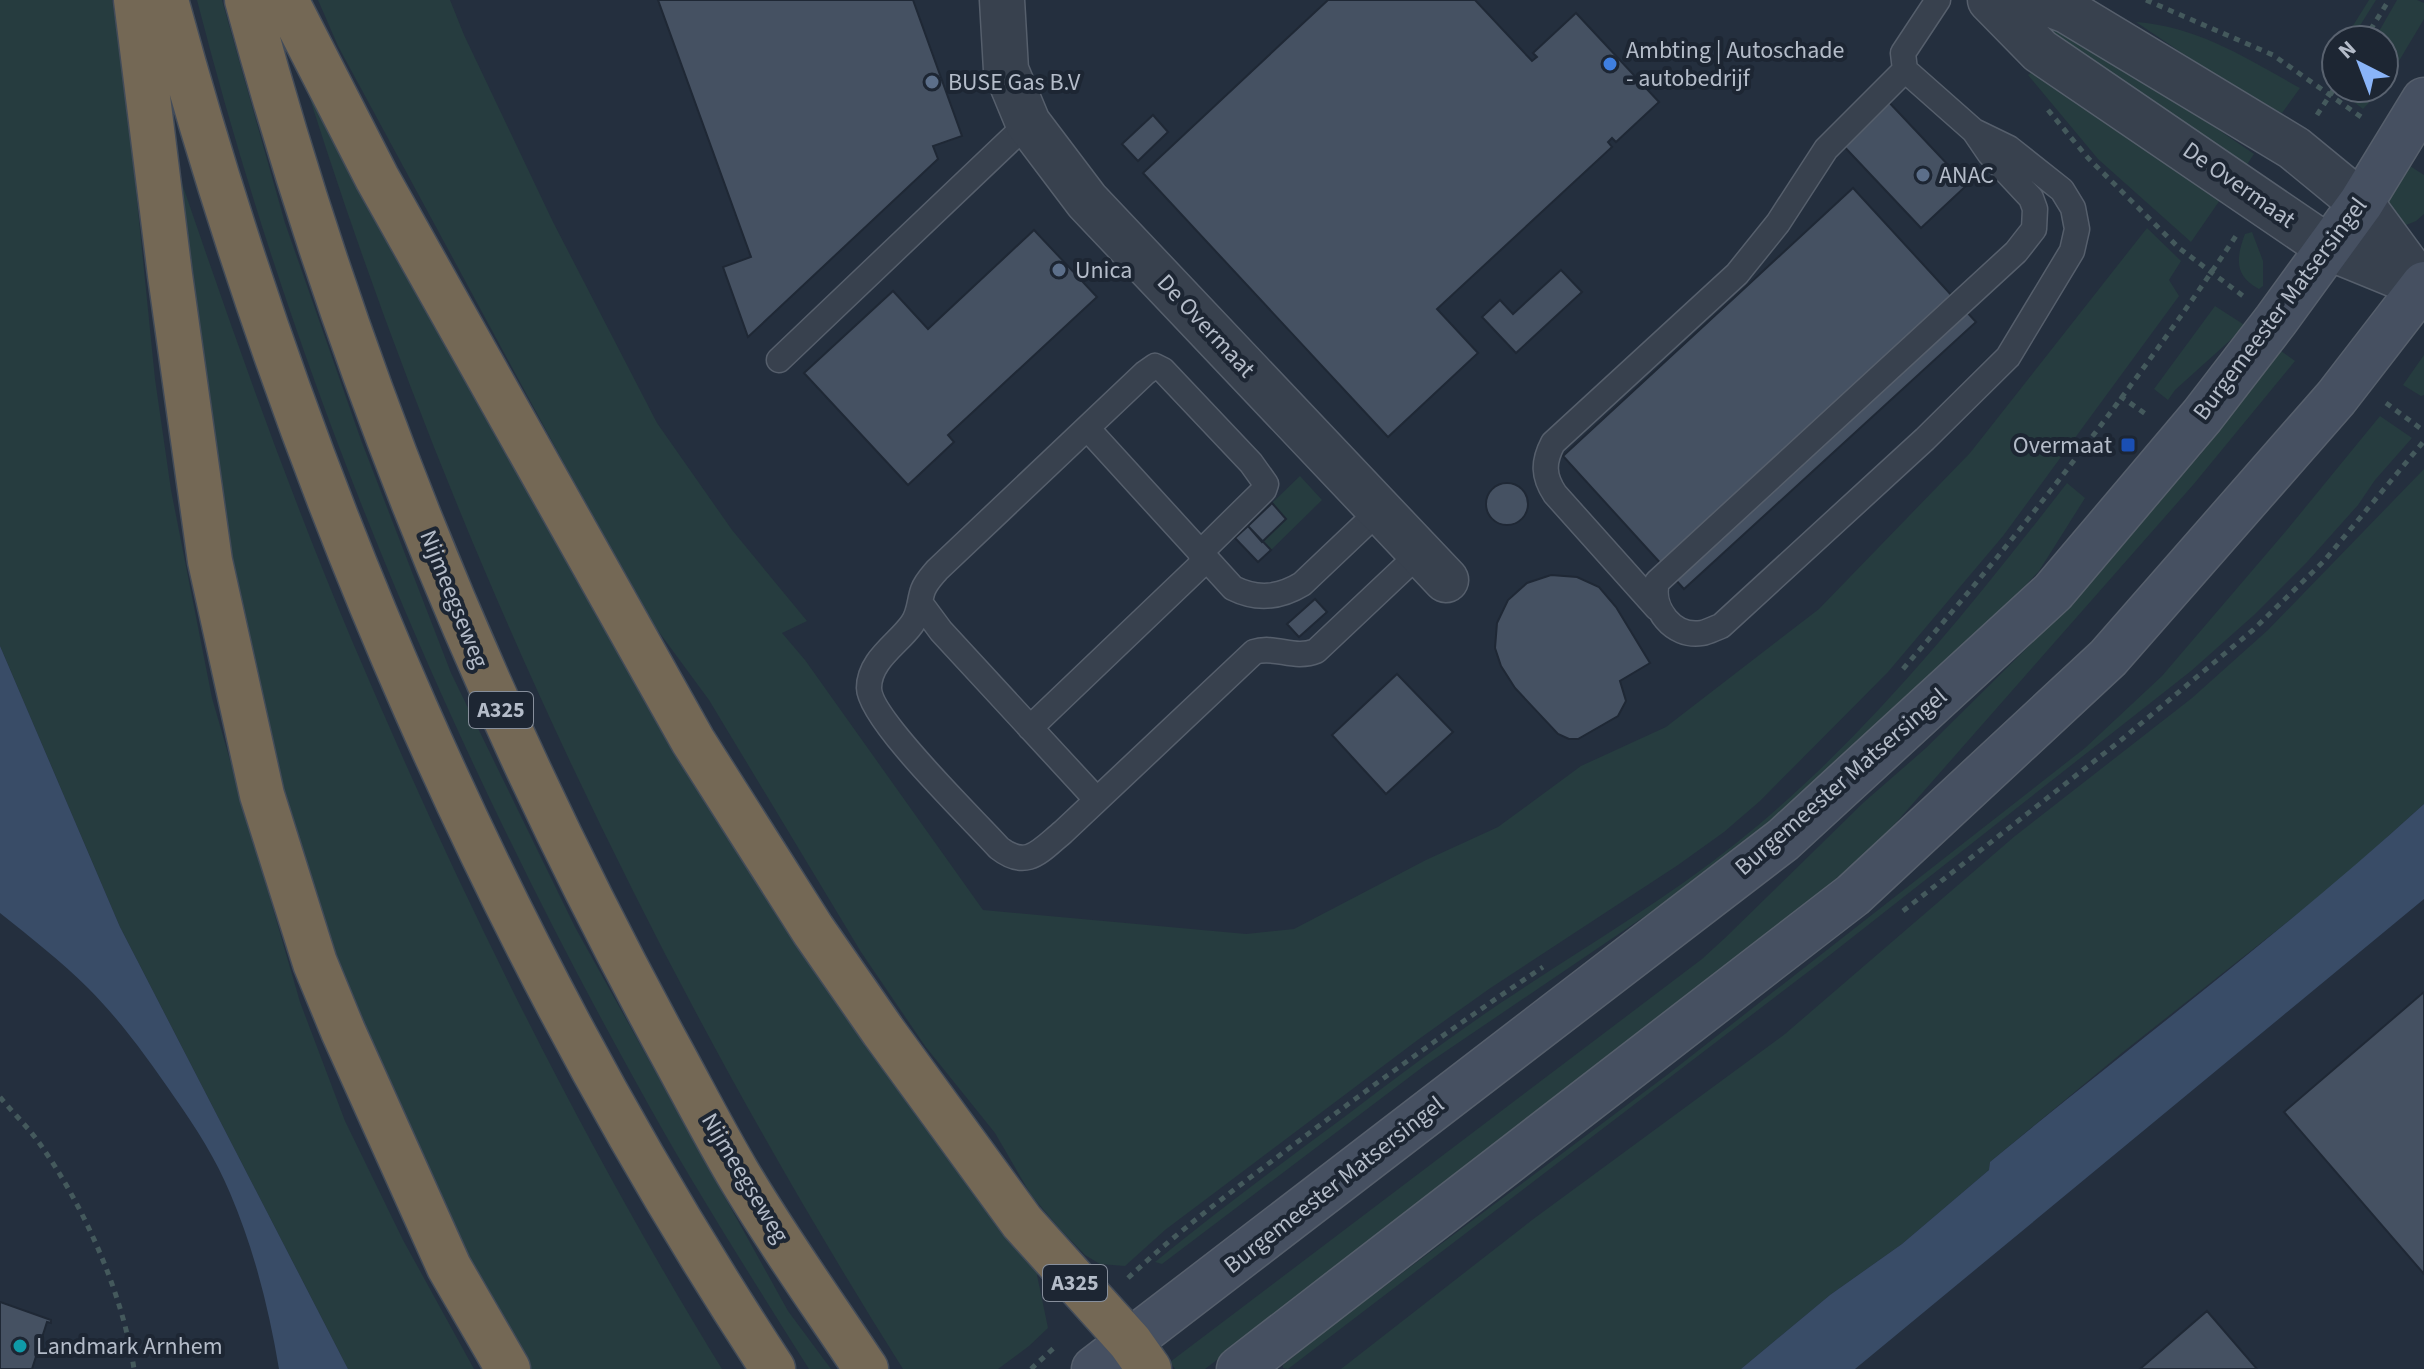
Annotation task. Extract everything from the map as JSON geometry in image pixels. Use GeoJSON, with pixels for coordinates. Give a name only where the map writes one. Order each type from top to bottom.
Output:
{"type":"FeatureCollection","features":[{"type":"Feature","properties":{"kind":"highway"},"geometry":{"type":"LineString","coordinates":[[136,0],[210,561],[262,795],[315,963],[348,1044],[449,1267],[508,1369]]}},
{"type":"Feature","properties":{"kind":"highway"},"geometry":{"type":"LineString","coordinates":[[166,0],[297,419],[377,624],[485,858],[581,1045],[660,1185],[773,1369]]}},
{"type":"Feature","properties":{"kind":"highway","name":"Nijmeegseweg"},"geometry":{"type":"LineString","coordinates":[[247,0],[328,271],[399,465],[482,670],[601,923],[738,1174],[866,1369]]}},
{"type":"Feature","properties":{"kind":"highway","name":"A325"},"geometry":{"type":"LineString","coordinates":[[286,0],[377,178],[693,741],[813,930],[883,1031],[1022,1222],[1139,1356]]}},
{"type":"Feature","properties":{"kind":"main road","name":"Burgemeester Matsersingel"},"geometry":{"type":"LineString","coordinates":[[1094,1369],[1139,1356],[1783,840],[2053,592],[2202,416],[2276,320],[2361,203],[2424,100]]}},
{"type":"Feature","properties":{"kind":"main road"},"geometry":{"type":"LineString","coordinates":[[1239,1369],[1853,895],[2108,658],[2352,378],[2423,285]]}},
{"type":"Feature","properties":{"kind":"street","name":"De Overmaat"},"geometry":{"type":"LineString","coordinates":[[1002,0],[1006,70],[1028,123],[1087,201],[1433,566]]}},
{"type":"Feature","properties":{"kind":"street","name":"De Overmaat"},"geometry":{"type":"LineString","coordinates":[[1990,0],[2040,51],[2329,248],[2423,285]]}},
{"type":"Feature","properties":{"kind":"street"},"geometry":{"type":"LineString","coordinates":[[2039,0],[2067,11],[2294,148],[2361,203],[2423,285]]}},
{"type":"Feature","properties":{"kind":"lane"},"geometry":{"type":"LineString","coordinates":[[1657,608],[1654,594],[1657,582],[1667,571],[2016,252],[2034,229],[2035,209],[2031,198],[1989,153],[1974,131],[1905,70],[1903,53],[1938,0]]}},
{"type":"Feature","properties":{"kind":"lane"},"geometry":{"type":"LineString","coordinates":[[1905,70],[1826,149],[1778,223],[1737,274],[1553,443],[1546,455],[1545,471],[1549,484],[1672,625],[1685,632],[1702,633],[1721,626],[1925,439],[2008,357],[2072,251],[2077,229],[2073,208],[2062,190],[2009,148],[1974,131]]}},
{"type":"Feature","properties":{"kind":"lane"},"geometry":{"type":"LineString","coordinates":[[779,360],[1028,123]]}},
{"type":"Feature","properties":{"kind":"lane"},"geometry":{"type":"LineString","coordinates":[[1030,728],[1204,556],[1264,490],[1263,477],[1251,463],[1163,370],[1155,366],[937,570],[925,585],[912,625],[880,659],[872,674],[869,689],[872,702],[889,728],[999,848],[1013,859],[1021,860],[1044,848],[1254,652],[1264,649],[1300,656],[1316,651],[1433,566]]}},
{"type":"Feature","properties":{"kind":"lane"},"geometry":{"type":"LineString","coordinates":[[1087,428],[1233,588],[1245,594],[1274,596],[1287,593],[1314,575],[1380,510]]}},
{"type":"Feature","properties":{"kind":"lane"},"geometry":{"type":"LineString","coordinates":[[921,604],[941,631],[1096,799]]}},
{"type":"Feature","properties":{"kind":"path"},"geometry":{"type":"LineString","coordinates":[[2146,0],[2273,55],[2320,89]]}},
{"type":"Feature","properties":{"kind":"path"},"geometry":{"type":"LineString","coordinates":[[2374,24],[2389,0]]}},
{"type":"Feature","properties":{"kind":"path"},"geometry":{"type":"LineString","coordinates":[[2039,99],[2088,158],[2179,248],[2276,320]]}},
{"type":"Feature","properties":{"kind":"path"},"geometry":{"type":"LineString","coordinates":[[2294,148],[2324,104]]}},
{"type":"Feature","properties":{"kind":"path"},"geometry":{"type":"LineString","coordinates":[[2342,104],[2399,144]]}},
{"type":"Feature","properties":{"kind":"path","name":"Burgemeester Matsersingel"},"geometry":{"type":"LineString","coordinates":[[1895,677],[1973,588],[2120,396],[2212,272],[2260,199]]}},
{"type":"Feature","properties":{"kind":"path"},"geometry":{"type":"LineString","coordinates":[[2352,378],[2424,431]]}},
{"type":"Feature","properties":{"kind":"path"},"geometry":{"type":"LineString","coordinates":[[2120,396],[2151,418]]}},
{"type":"Feature","properties":{"kind":"path"},"geometry":{"type":"LineString","coordinates":[[1031,1369],[1167,1240],[1438,1038],[1546,965]]}},
{"type":"Feature","properties":{"kind":"path"},"geometry":{"type":"LineString","coordinates":[[0,1097],[40,1144],[90,1233],[112,1279],[134,1369]]}},
{"type":"Feature","properties":{"kind":"green space"},"geometry":{"type":"Polygon","coordinates":[[[0,0],[112,0],[125,81],[155,379],[171,490],[212,698],[300,1002],[345,1121],[403,1240],[474,1369],[348,1369],[120,927],[0,646],[0,0]]]}},
{"type":"Feature","properties":{"kind":"green space"},"geometry":{"type":"Polygon","coordinates":[[[197,0],[222,0],[285,223],[361,440],[451,673],[575,927],[788,1311],[831,1369],[809,1369],[678,1156],[568,955],[440,691],[382,556],[280,281],[236,141],[197,0]]]}},
{"type":"Feature","properties":{"kind":"green space"},"geometry":{"type":"Polygon","coordinates":[[[318,0],[450,0],[553,222],[657,423],[732,530],[807,621],[782,633],[805,660],[983,910],[1246,934],[1294,929],[1426,860],[1498,827],[1581,766],[1666,727],[1819,609],[1970,453],[2147,228],[2181,261],[2169,280],[2179,296],[2003,536],[1888,672],[1760,801],[1678,865],[1489,989],[1419,1039],[1165,1230],[1125,1266],[1100,1264],[1085,1255],[1031,1195],[995,1133],[925,1046],[861,952],[709,700],[645,613],[338,46],[318,0]]]}},
{"type":"Feature","properties":{"kind":"green space"},"geometry":{"type":"Polygon","coordinates":[[[2369,0],[2376,0],[2361,24],[2354,24],[2369,0]]]}},
{"type":"Feature","properties":{"kind":"green space"},"geometry":{"type":"Polygon","coordinates":[[[2397,0],[2424,3],[2424,19],[2400,59],[2400,24],[2383,24],[2397,0]]]}},
{"type":"Feature","properties":{"kind":"green space"},"geometry":{"type":"Polygon","coordinates":[[[2029,15],[2121,63],[2254,154],[2246,166],[2042,29],[2029,15]]]}},
{"type":"Feature","properties":{"kind":"green space"},"geometry":{"type":"Polygon","coordinates":[[[2136,22],[2201,37],[2300,88],[2282,113],[2250,99],[2136,22]]]}},
{"type":"Feature","properties":{"kind":"green space"},"geometry":{"type":"Polygon","coordinates":[[[297,57],[1041,1272],[1037,1275],[1048,1328],[998,1369],[903,1369],[809,1214],[720,1057],[636,896],[557,733],[483,568],[415,400],[353,229],[297,57]]]}},
{"type":"Feature","properties":{"kind":"green space"},"geometry":{"type":"Polygon","coordinates":[[[2032,72],[2220,200],[2191,242],[2098,159],[2028,75],[2032,72]]]}},
{"type":"Feature","properties":{"kind":"green space"},"geometry":{"type":"Polygon","coordinates":[[[171,151],[280,460],[353,643],[435,829],[571,1104],[722,1369],[524,1369],[476,1287],[337,973],[267,736],[217,491],[171,151]]]}},
{"type":"Feature","properties":{"kind":"green space"},"geometry":{"type":"Polygon","coordinates":[[[2410,166],[2424,175],[2424,214],[2416,221],[2394,230],[2381,211],[2410,166]]]}},
{"type":"Feature","properties":{"kind":"green space"},"geometry":{"type":"Polygon","coordinates":[[[2252,232],[2263,261],[2263,286],[2259,289],[2245,278],[2239,266],[2245,234],[2252,232]]]}},
{"type":"Feature","properties":{"kind":"green space"},"geometry":{"type":"Polygon","coordinates":[[[2215,306],[2246,326],[2175,390],[2168,400],[2154,389],[2215,306]]]}},
{"type":"Feature","properties":{"kind":"green space"},"geometry":{"type":"Polygon","coordinates":[[[2281,351],[2295,361],[2193,485],[1879,842],[1756,947],[1630,1047],[1205,1369],[1175,1369],[1170,1362],[1702,959],[1725,938],[2028,647],[2200,455],[2281,351]]]}},
{"type":"Feature","properties":{"kind":"green space"},"geometry":{"type":"Polygon","coordinates":[[[2424,355],[2424,395],[2421,396],[2403,385],[2424,355]]]}},
{"type":"Feature","properties":{"kind":"green space"},"geometry":{"type":"Polygon","coordinates":[[[2380,416],[2412,438],[2307,562],[2191,671],[1821,962],[1288,1369],[1283,1368],[1330,1327],[1667,1075],[2085,748],[2162,676],[2380,416]]]}},
{"type":"Feature","properties":{"kind":"green space"},"geometry":{"type":"Polygon","coordinates":[[[2424,469],[2424,804],[2334,885],[1990,1162],[1989,1170],[1902,1244],[1830,1295],[1741,1369],[1341,1369],[1532,1220],[1785,1034],[2015,836],[2192,698],[2268,630],[2424,469]]]}},
{"type":"Feature","properties":{"kind":"green space"},"geometry":{"type":"Polygon","coordinates":[[[1300,476],[1322,500],[1271,550],[1262,542],[1286,519],[1272,503],[1300,476]]]}},
{"type":"Feature","properties":{"kind":"green space"},"geometry":{"type":"Polygon","coordinates":[[[2067,483],[2085,498],[2039,571],[1972,642],[1826,778],[1713,870],[1424,1066],[1162,1264],[1155,1262],[1440,1046],[1678,886],[1782,804],[1827,763],[1912,674],[2067,483]]]}},
{"type":"Feature","properties":{"kind":"water"},"geometry":{"type":"Polygon","coordinates":[[[0,646],[120,927],[348,1369],[279,1369],[265,1302],[239,1214],[205,1144],[155,1069],[112,1014],[67,968],[0,913],[0,646]]]}},
{"type":"Feature","properties":{"kind":"water"},"geometry":{"type":"Polygon","coordinates":[[[2424,804],[2424,899],[1855,1369],[1741,1369],[1830,1295],[1902,1244],[1989,1170],[1990,1162],[2264,942],[2424,804]]]}},
{"type":"Feature","properties":{"kind":"building"},"geometry":{"type":"Polygon","coordinates":[[[658,0],[913,0],[962,136],[933,146],[938,159],[748,337],[723,267],[751,257],[658,0]]]}},
{"type":"Feature","properties":{"kind":"building"},"geometry":{"type":"Polygon","coordinates":[[[1328,0],[1475,0],[1532,61],[1537,57],[1533,53],[1576,13],[1659,102],[1616,142],[1612,138],[1608,142],[1612,147],[1437,309],[1478,353],[1388,437],[1143,173],[1328,0]]]}},
{"type":"Feature","properties":{"kind":"building"},"geometry":{"type":"Polygon","coordinates":[[[1884,97],[1967,185],[1921,228],[1838,140],[1884,97]]]}},
{"type":"Feature","properties":{"kind":"building"},"geometry":{"type":"Polygon","coordinates":[[[1153,115],[1168,132],[1138,161],[1122,144],[1153,115]]]}},
{"type":"Feature","properties":{"kind":"building"},"geometry":{"type":"Polygon","coordinates":[[[1853,188],[1976,322],[1684,589],[1563,456],[1853,188]]]}},
{"type":"Feature","properties":{"kind":"building"},"geometry":{"type":"Polygon","coordinates":[[[1034,230],[1097,297],[948,435],[954,442],[908,485],[804,373],[893,291],[928,329],[1034,230]]]}},
{"type":"Feature","properties":{"kind":"building"},"geometry":{"type":"Polygon","coordinates":[[[1561,270],[1582,292],[1516,353],[1482,317],[1500,300],[1513,314],[1561,270]]]}},
{"type":"Feature","properties":{"kind":"building"},"geometry":{"type":"Polygon","coordinates":[[[1507,483],[1522,489],[1528,504],[1522,519],[1507,525],[1492,519],[1486,504],[1492,489],[1507,483]]]}},
{"type":"Feature","properties":{"kind":"building"},"geometry":{"type":"Polygon","coordinates":[[[1272,503],[1286,519],[1262,542],[1248,526],[1272,503]]]}},
{"type":"Feature","properties":{"kind":"building"},"geometry":{"type":"Polygon","coordinates":[[[1248,526],[1271,550],[1258,562],[1235,538],[1248,526]]]}},
{"type":"Feature","properties":{"kind":"building"},"geometry":{"type":"Polygon","coordinates":[[[1551,575],[1577,577],[1599,587],[1616,607],[1650,663],[1620,681],[1626,701],[1618,716],[1578,739],[1558,734],[1515,688],[1501,666],[1495,648],[1497,623],[1508,600],[1527,583],[1551,575]]]}},
{"type":"Feature","properties":{"kind":"building"},"geometry":{"type":"Polygon","coordinates":[[[1315,599],[1327,612],[1299,637],[1287,624],[1315,599]]]}},
{"type":"Feature","properties":{"kind":"building"},"geometry":{"type":"Polygon","coordinates":[[[1397,674],[1453,732],[1386,794],[1332,735],[1397,674]]]}},
{"type":"Feature","properties":{"kind":"building"},"geometry":{"type":"Polygon","coordinates":[[[2424,992],[2424,1274],[2284,1112],[2424,992]]]}},
{"type":"Feature","properties":{"kind":"building","name":"Landmark Arnhem"},"geometry":{"type":"Polygon","coordinates":[[[0,1302],[51,1320],[51,1323],[47,1322],[32,1369],[0,1369],[0,1302]]]}},
{"type":"Feature","properties":{"kind":"building"},"geometry":{"type":"Polygon","coordinates":[[[2207,1311],[2257,1369],[2140,1369],[2207,1311]]]}},
{"type":"Feature","properties":{"kind":"place","name":"Ambting | Autoschade - autobedrijf"},"geometry":{"type":"Point","coordinates":[1610,64]}},
{"type":"Feature","properties":{"kind":"place","name":"BUSE Gas B.V"},"geometry":{"type":"Point","coordinates":[932,82]}},
{"type":"Feature","properties":{"kind":"place","name":"ANAC"},"geometry":{"type":"Point","coordinates":[1923,175]}},
{"type":"Feature","properties":{"kind":"place","name":"Unica"},"geometry":{"type":"Point","coordinates":[1059,270]}},
{"type":"Feature","properties":{"kind":"place","name":"Overmaat"},"geometry":{"type":"Point","coordinates":[2128,445]}},
{"type":"Feature","properties":{"kind":"place","name":"Landmark Arnhem"},"geometry":{"type":"Point","coordinates":[20,1346]}}]}
